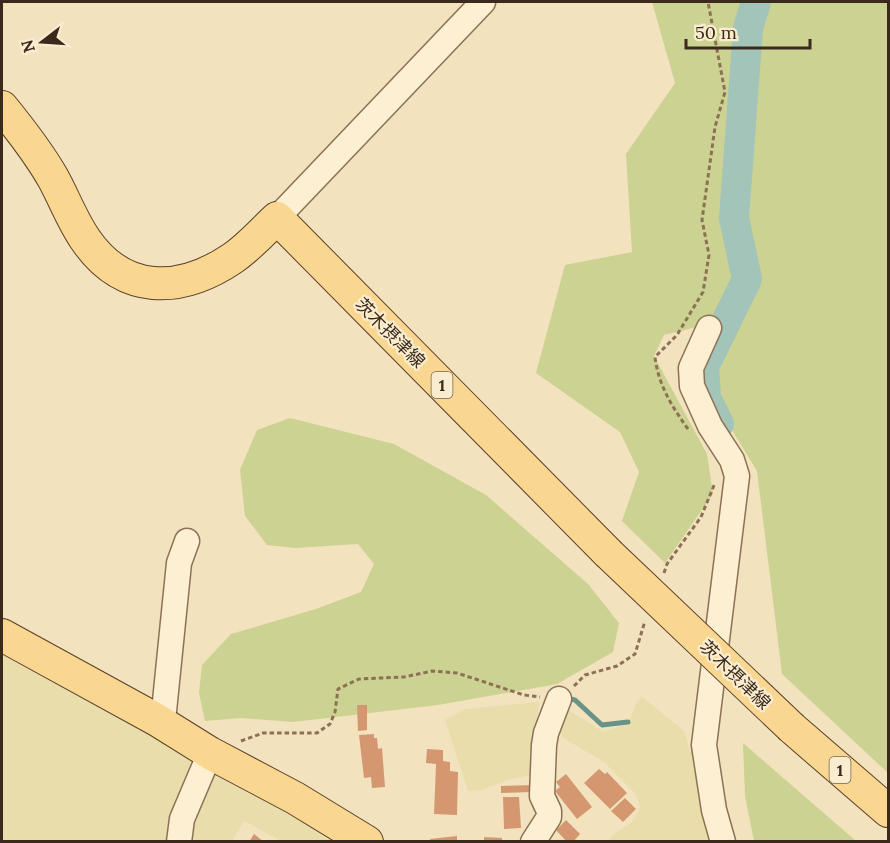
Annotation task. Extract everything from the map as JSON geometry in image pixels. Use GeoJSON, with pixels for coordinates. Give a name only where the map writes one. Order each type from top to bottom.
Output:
{"type":"FeatureCollection","features":[{"type":"Feature","properties":{"kind":"main road"},"geometry":{"type":"LineString","coordinates":[[2,107],[40,158],[84,238],[104,261],[127,277],[142,282],[169,284],[200,276],[235,257],[277,218]]}},
{"type":"Feature","properties":{"kind":"main road","name":"茨木摂津線"},"geometry":{"type":"LineString","coordinates":[[277,218],[608,552],[792,728],[888,811]]}},
{"type":"Feature","properties":{"kind":"main road"},"geometry":{"type":"LineString","coordinates":[[2,634],[157,720],[210,753],[295,798],[367,842]]}},
{"type":"Feature","properties":{"kind":"street"},"geometry":{"type":"LineString","coordinates":[[277,218],[483,2]]}},
{"type":"Feature","properties":{"kind":"street"},"geometry":{"type":"LineString","coordinates":[[709,328],[691,368],[690,377],[710,426],[732,460],[737,476],[704,745],[714,810],[723,842]]}},
{"type":"Feature","properties":{"kind":"street"},"geometry":{"type":"LineString","coordinates":[[157,720],[164,711],[179,563],[187,541]]}},
{"type":"Feature","properties":{"kind":"street"},"geometry":{"type":"LineString","coordinates":[[533,842],[549,817],[549,811],[542,796],[544,745],[546,733],[560,699]]}},
{"type":"Feature","properties":{"kind":"street"},"geometry":{"type":"LineString","coordinates":[[179,842],[182,819],[210,753]]}},
{"type":"Feature","properties":{"kind":"path"},"geometry":{"type":"LineString","coordinates":[[691,432],[673,409],[657,373],[655,357],[677,335],[703,292],[709,255],[702,220],[715,127],[725,92],[708,2]]}},
{"type":"Feature","properties":{"kind":"path"},"geometry":{"type":"LineString","coordinates":[[663,575],[667,564],[701,518],[716,479]]}},
{"type":"Feature","properties":{"kind":"path"},"geometry":{"type":"LineString","coordinates":[[210,753],[263,733],[317,733],[330,724],[335,712],[338,689],[359,679],[404,676],[432,671],[457,674],[524,695],[560,699],[585,675],[617,666],[635,654],[647,616]]}},
{"type":"Feature","properties":{"kind":"shaded area"},"geometry":{"type":"Polygon","coordinates":[[[2,654],[343,841],[281,841],[244,821],[232,841],[192,841],[190,839],[169,842],[2,841],[2,654]]]}},
{"type":"Feature","properties":{"kind":"shaded area"},"geometry":{"type":"Polygon","coordinates":[[[642,697],[684,731],[690,751],[697,751],[711,841],[608,841],[635,818],[640,806],[636,796],[604,762],[565,739],[559,732],[568,710],[604,732],[628,724],[637,702],[642,697]]]}},
{"type":"Feature","properties":{"kind":"shaded area"},"geometry":{"type":"Polygon","coordinates":[[[539,702],[533,775],[507,780],[481,790],[468,791],[445,720],[465,709],[539,702]]]}},
{"type":"Feature","properties":{"kind":"green space"},"geometry":{"type":"Polygon","coordinates":[[[652,2],[888,2],[888,773],[782,674],[757,471],[713,399],[709,324],[664,335],[654,356],[707,454],[713,494],[665,563],[622,521],[639,472],[620,432],[536,373],[565,265],[632,252],[626,154],[675,83],[652,2]]]}},
{"type":"Feature","properties":{"kind":"green space"},"geometry":{"type":"Polygon","coordinates":[[[290,418],[394,444],[486,495],[588,584],[619,623],[613,652],[557,684],[438,705],[293,722],[241,718],[205,721],[199,693],[202,665],[231,634],[316,609],[361,592],[374,564],[358,544],[296,548],[267,545],[245,516],[240,470],[257,430],[290,418]]]}},
{"type":"Feature","properties":{"kind":"green space"},"geometry":{"type":"Polygon","coordinates":[[[743,743],[856,841],[754,841],[745,796],[743,743]]]}},
{"type":"Feature","properties":{"kind":"building"},"geometry":{"type":"Polygon","coordinates":[[[357,705],[367,705],[367,730],[358,731],[357,705]]]}},
{"type":"Feature","properties":{"kind":"building"},"geometry":{"type":"Polygon","coordinates":[[[374,734],[374,738],[377,738],[378,749],[382,748],[385,787],[372,788],[371,777],[364,778],[359,735],[374,734]]]}},
{"type":"Feature","properties":{"kind":"building"},"geometry":{"type":"Polygon","coordinates":[[[427,749],[443,750],[443,761],[450,762],[450,771],[458,772],[457,815],[434,814],[436,764],[426,763],[427,749]]]}},
{"type":"Feature","properties":{"kind":"building"},"geometry":{"type":"Polygon","coordinates":[[[599,769],[605,774],[607,772],[627,793],[610,809],[584,783],[599,769]]]}},
{"type":"Feature","properties":{"kind":"building"},"geometry":{"type":"Polygon","coordinates":[[[566,774],[592,807],[577,819],[555,791],[560,787],[556,782],[566,774]]]}},
{"type":"Feature","properties":{"kind":"building"},"geometry":{"type":"Polygon","coordinates":[[[533,785],[533,792],[501,793],[501,786],[533,785]]]}},
{"type":"Feature","properties":{"kind":"building"},"geometry":{"type":"Polygon","coordinates":[[[503,797],[519,797],[521,828],[504,829],[503,797]]]}},
{"type":"Feature","properties":{"kind":"building"},"geometry":{"type":"Polygon","coordinates":[[[625,798],[636,809],[623,822],[611,811],[625,798]]]}},
{"type":"Feature","properties":{"kind":"building"},"geometry":{"type":"Polygon","coordinates":[[[566,820],[580,834],[573,842],[567,842],[556,830],[566,820]]]}},
{"type":"Feature","properties":{"kind":"building"},"geometry":{"type":"Polygon","coordinates":[[[254,834],[264,842],[249,842],[254,834]]]}},
{"type":"Feature","properties":{"kind":"building"},"geometry":{"type":"Polygon","coordinates":[[[457,836],[457,842],[431,842],[430,839],[457,836]]]}},
{"type":"Feature","properties":{"kind":"building"},"geometry":{"type":"Polygon","coordinates":[[[484,837],[502,838],[502,842],[484,842],[484,837]]]}},
{"type":"Feature","properties":{"kind":"waterway"},"geometry":{"type":"LineString","coordinates":[[719,424],[706,398],[704,367],[747,279],[734,218],[748,28],[756,2]]}},
{"type":"Feature","properties":{"kind":"waterway"},"geometry":{"type":"LineString","coordinates":[[567,702],[570,699],[575,700],[602,725],[628,722]]}}]}
